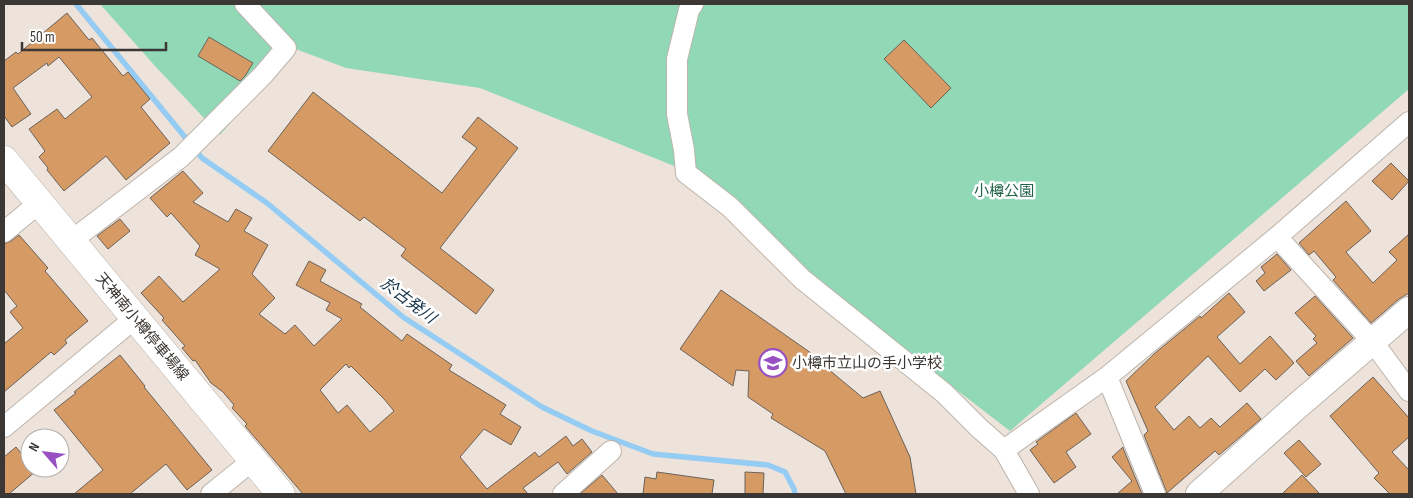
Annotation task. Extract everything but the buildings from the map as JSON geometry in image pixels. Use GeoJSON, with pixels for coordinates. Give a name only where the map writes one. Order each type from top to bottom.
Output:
{"type":"FeatureCollection","features":[{"type":"Feature","properties":{"kind":"main road","name":"天神南小樽停車場線"},"geometry":{"type":"LineString","coordinates":[[4,160],[281,494]]}},
{"type":"Feature","properties":{"kind":"street"},"geometry":{"type":"LineString","coordinates":[[71,241],[181,157],[263,76],[286,48],[246,4]]}},
{"type":"Feature","properties":{"kind":"street"},"geometry":{"type":"LineString","coordinates":[[693,4],[689,10],[677,59],[678,114],[686,173],[730,207],[802,279],[944,393],[978,428],[1004,450],[1029,494]]}},
{"type":"Feature","properties":{"kind":"street"},"geometry":{"type":"LineString","coordinates":[[1004,450],[1108,377],[1277,237],[1409,122]]}},
{"type":"Feature","properties":{"kind":"street"},"geometry":{"type":"LineString","coordinates":[[4,232],[39,203]]}},
{"type":"Feature","properties":{"kind":"street"},"geometry":{"type":"LineString","coordinates":[[1277,237],[1373,342],[1409,391]]}},
{"type":"Feature","properties":{"kind":"street"},"geometry":{"type":"LineString","coordinates":[[1199,494],[1409,310]]}},
{"type":"Feature","properties":{"kind":"street"},"geometry":{"type":"LineString","coordinates":[[4,427],[135,318]]}},
{"type":"Feature","properties":{"kind":"street"},"geometry":{"type":"LineString","coordinates":[[1108,377],[1154,494]]}},
{"type":"Feature","properties":{"kind":"street"},"geometry":{"type":"LineString","coordinates":[[563,494],[611,452]]}},
{"type":"Feature","properties":{"kind":"street"},"geometry":{"type":"LineString","coordinates":[[211,494],[253,460]]}},
{"type":"Feature","properties":{"kind":"green space","name":"小樽公園"},"geometry":{"type":"Polygon","coordinates":[[[100,4],[1409,4],[1409,89],[1010,431],[836,297],[709,180],[480,88],[346,68],[293,48],[220,135],[100,4]]]}},
{"type":"Feature","properties":{"kind":"waterway","name":"於古発川"},"geometry":{"type":"LineString","coordinates":[[76,4],[202,158],[267,203],[403,317],[542,407],[592,431],[653,454],[768,465],[785,472],[795,494]]}},
{"type":"Feature","properties":{"kind":"place","name":"小樽市立山の手小学校"},"geometry":{"type":"Point","coordinates":[773,363]}}]}
